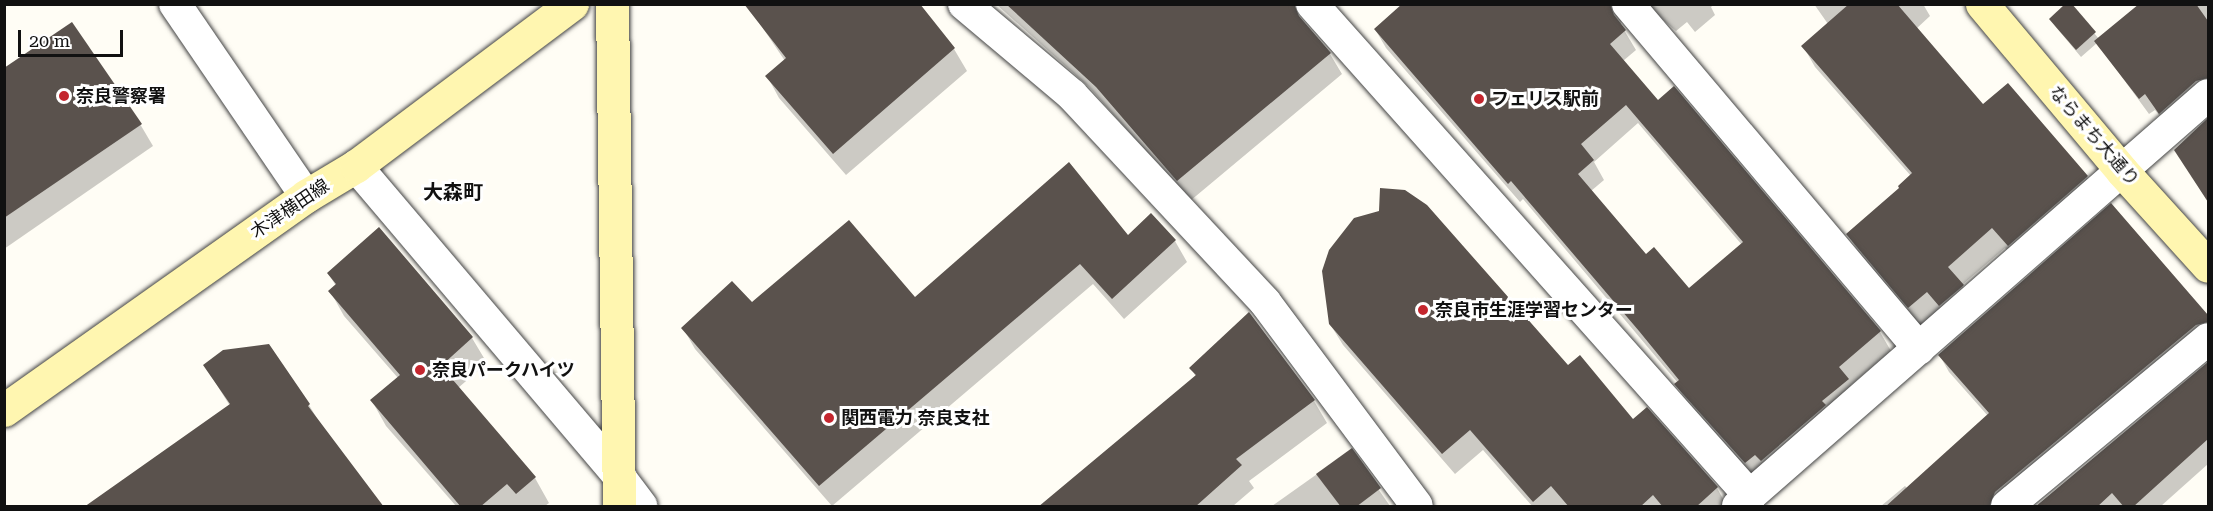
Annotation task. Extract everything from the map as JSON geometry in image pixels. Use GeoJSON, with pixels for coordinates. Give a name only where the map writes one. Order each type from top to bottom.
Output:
{"type":"FeatureCollection","features":[{"type":"Feature","properties":{"kind":"street"},"geometry":{"type":"LineString","coordinates":[[175,4],[306,196]]}},
{"type":"Feature","properties":{"kind":"street","name":"木津横田線"},"geometry":{"type":"LineString","coordinates":[[4,410],[306,196],[356,166],[572,4]]}},
{"type":"Feature","properties":{"kind":"street"},"geometry":{"type":"LineString","coordinates":[[612,4],[620,493]]}},
{"type":"Feature","properties":{"kind":"street"},"geometry":{"type":"LineString","coordinates":[[964,4],[1072,95],[1265,302],[1417,507]]}},
{"type":"Feature","properties":{"kind":"street"},"geometry":{"type":"LineString","coordinates":[[1312,4],[1744,501],[2208,95]]}},
{"type":"Feature","properties":{"kind":"street"},"geometry":{"type":"LineString","coordinates":[[1628,4],[1919,348]]}},
{"type":"Feature","properties":{"kind":"street","name":"ならまち大通り"},"geometry":{"type":"LineString","coordinates":[[1982,4],[2122,171],[2208,266]]}},
{"type":"Feature","properties":{"kind":"street"},"geometry":{"type":"LineString","coordinates":[[356,166],[620,493],[640,507]]}},
{"type":"Feature","properties":{"kind":"street"},"geometry":{"type":"LineString","coordinates":[[2007,507],[2208,339]]}},
{"type":"Feature","properties":{"kind":"building"},"geometry":{"type":"Polygon","coordinates":[[[744,4],[920,4],[955,48],[833,154],[765,76],[786,58],[744,4]]]}},
{"type":"Feature","properties":{"kind":"building"},"geometry":{"type":"Polygon","coordinates":[[[1006,4],[1294,4],[1299,16],[1331,53],[1177,181],[1096,87],[1006,4]]]}},
{"type":"Feature","properties":{"kind":"building"},"geometry":{"type":"Polygon","coordinates":[[[1402,4],[1610,4],[1614,15],[1626,30],[1610,44],[1658,100],[1674,86],[1881,331],[1839,367],[1849,379],[1822,401],[1826,405],[1761,461],[1755,455],[1745,463],[1674,384],[1679,380],[1511,181],[1508,184],[1374,29],[1402,4]],[[1626,105],[1581,144],[1594,160],[1578,174],[1646,254],[1654,247],[1689,288],[1743,242],[1626,105]]]}},
{"type":"Feature","properties":{"kind":"building"},"geometry":{"type":"Polygon","coordinates":[[[1849,4],[1897,4],[1983,104],[2008,83],[2088,176],[2008,246],[1992,228],[1948,267],[1964,285],[1939,306],[1927,292],[1908,308],[1846,234],[1899,188],[1898,186],[1912,173],[1801,46],[1849,4]]]}},
{"type":"Feature","properties":{"kind":"building"},"geometry":{"type":"Polygon","coordinates":[[[2065,4],[2072,4],[2096,32],[2076,50],[2049,19],[2065,4]]]}},
{"type":"Feature","properties":{"kind":"building"},"geometry":{"type":"Polygon","coordinates":[[[2139,4],[2196,4],[2208,21],[2208,78],[2196,81],[2159,114],[2145,94],[2139,99],[2094,41],[2139,4]]]}},
{"type":"Feature","properties":{"kind":"building","name":"奈良警察署"},"geometry":{"type":"Polygon","coordinates":[[[72,22],[142,124],[4,218],[4,68],[72,22]]]}},
{"type":"Feature","properties":{"kind":"building"},"geometry":{"type":"Polygon","coordinates":[[[2208,118],[2208,202],[2174,150],[2208,118]]]}},
{"type":"Feature","properties":{"kind":"building","name":"関西電力 奈良支社"},"geometry":{"type":"Polygon","coordinates":[[[1069,162],[1128,235],[1151,213],[1176,240],[1112,299],[1080,264],[819,486],[681,328],[732,281],[752,302],[849,220],[915,297],[1069,162]]]}},
{"type":"Feature","properties":{"kind":"building","name":"奈良市生涯学習センター"},"geometry":{"type":"Polygon","coordinates":[[[1380,188],[1405,190],[1427,205],[1568,365],[1580,355],[1633,419],[1647,407],[1718,487],[1696,507],[1663,507],[1653,495],[1640,507],[1569,507],[1551,486],[1533,502],[1470,430],[1442,454],[1329,324],[1322,271],[1329,250],[1354,218],[1379,211],[1380,188]]]}},
{"type":"Feature","properties":{"kind":"building"},"geometry":{"type":"Polygon","coordinates":[[[2111,203],[2208,315],[2208,322],[2196,325],[1995,492],[1989,507],[1885,507],[1989,413],[1938,355],[2111,203]]]}},
{"type":"Feature","properties":{"kind":"building","name":"奈良パークハイツ"},"geometry":{"type":"Polygon","coordinates":[[[379,227],[473,337],[441,366],[536,477],[516,494],[507,484],[480,507],[461,507],[370,400],[400,375],[328,291],[336,284],[327,273],[379,227]]]}},
{"type":"Feature","properties":{"kind":"building"},"geometry":{"type":"Polygon","coordinates":[[[1249,312],[1315,400],[1236,459],[1242,465],[1195,507],[1038,507],[1196,375],[1189,368],[1249,312]]]}},
{"type":"Feature","properties":{"kind":"building"},"geometry":{"type":"Polygon","coordinates":[[[269,344],[310,404],[308,406],[384,507],[84,507],[230,404],[203,365],[223,350],[269,344]]]}},
{"type":"Feature","properties":{"kind":"building"},"geometry":{"type":"Polygon","coordinates":[[[2208,362],[2208,439],[2133,507],[2124,507],[2112,493],[2097,507],[2035,507],[2208,362]]]}},
{"type":"Feature","properties":{"kind":"building"},"geometry":{"type":"Polygon","coordinates":[[[1352,448],[1381,488],[1356,507],[1341,507],[1316,474],[1352,448]]]}},
{"type":"Feature","properties":{"kind":"place","name":"奈良警察署"},"geometry":{"type":"Point","coordinates":[64,96]}},
{"type":"Feature","properties":{"kind":"place","name":"フェリス駅前"},"geometry":{"type":"Point","coordinates":[1479,99]}},
{"type":"Feature","properties":{"kind":"place","name":"奈良市生涯学習センター"},"geometry":{"type":"Point","coordinates":[1423,310]}},
{"type":"Feature","properties":{"kind":"place","name":"奈良パークハイツ"},"geometry":{"type":"Point","coordinates":[420,370]}},
{"type":"Feature","properties":{"kind":"place","name":"関西電力 奈良支社"},"geometry":{"type":"Point","coordinates":[829,418]}},
{"type":"Feature","properties":{"kind":"district","name":"大森町"},"geometry":{"type":"Point","coordinates":[453,192]}}]}
